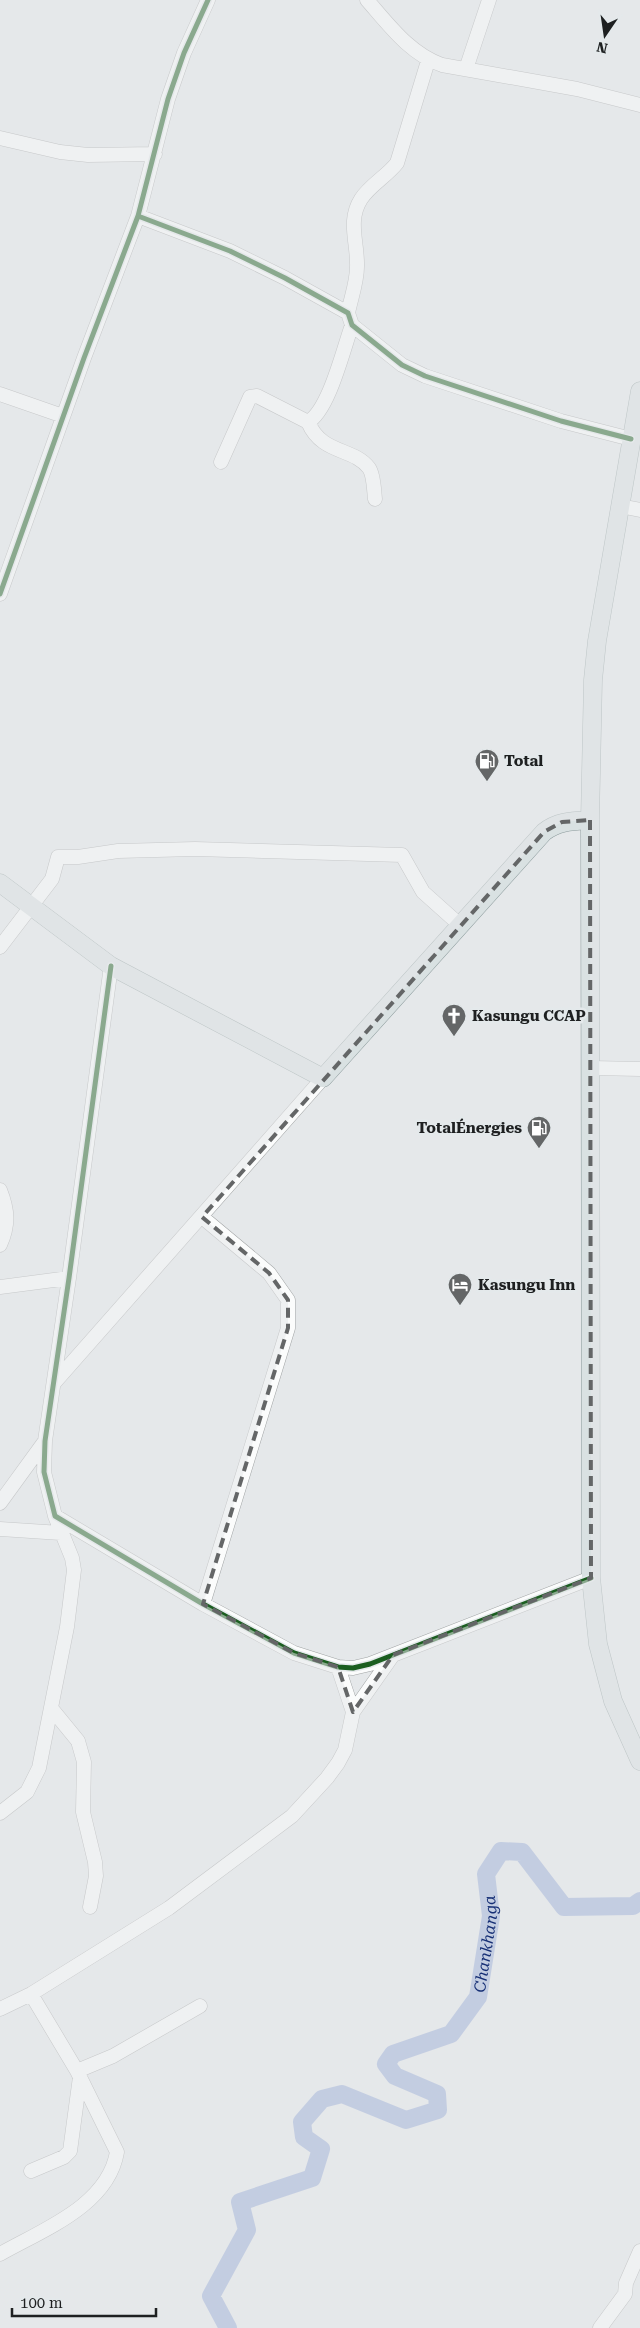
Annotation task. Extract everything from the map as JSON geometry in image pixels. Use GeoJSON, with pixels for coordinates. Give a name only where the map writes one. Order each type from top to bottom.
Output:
{"type":"FeatureCollection","features":[{"type":"Feature","properties":{"kind":"main road"},"geometry":{"type":"LineString","coordinates":[[640,391],[595,660],[590,820],[592,1068],[591,1578],[598,1644],[613,1701],[640,1761]]}},
{"type":"Feature","properties":{"kind":"main road"},"geometry":{"type":"LineString","coordinates":[[0,883],[111,966],[323,1078],[548,829],[562,822],[590,820]]}},
{"type":"Feature","properties":{"kind":"street"},"geometry":{"type":"LineString","coordinates":[[0,594],[63,416],[138,216],[168,99],[208,0]]}},
{"type":"Feature","properties":{"kind":"street"},"geometry":{"type":"LineString","coordinates":[[367,0],[408,44],[428,60],[466,69],[576,89],[640,105]]}},
{"type":"Feature","properties":{"kind":"street"},"geometry":{"type":"LineString","coordinates":[[466,69],[489,0]]}},
{"type":"Feature","properties":{"kind":"street"},"geometry":{"type":"LineString","coordinates":[[308,422],[316,417],[335,378],[350,319],[357,268],[353,227],[356,210],[362,197],[390,173],[397,163],[428,60]]}},
{"type":"Feature","properties":{"kind":"street"},"geometry":{"type":"LineString","coordinates":[[0,138],[60,152],[88,155],[155,154]]}},
{"type":"Feature","properties":{"kind":"street"},"geometry":{"type":"LineString","coordinates":[[138,216],[230,251],[285,278],[350,319],[402,365],[425,376],[561,421],[631,439]]}},
{"type":"Feature","properties":{"kind":"street"},"geometry":{"type":"LineString","coordinates":[[0,394],[63,416]]}},
{"type":"Feature","properties":{"kind":"street"},"geometry":{"type":"LineString","coordinates":[[221,462],[250,397],[257,396],[308,422],[313,434],[322,442],[362,461],[371,469],[375,499]]}},
{"type":"Feature","properties":{"kind":"street"},"geometry":{"type":"LineString","coordinates":[[620,506],[640,510]]}},
{"type":"Feature","properties":{"kind":"street"},"geometry":{"type":"LineString","coordinates":[[0,947],[52,879],[58,857],[78,857],[118,851],[195,849],[388,853],[402,855],[407,861],[412,876],[423,892],[461,926]]}},
{"type":"Feature","properties":{"kind":"street"},"geometry":{"type":"LineString","coordinates":[[0,1813],[26,1792],[35,1777],[41,1759],[74,1585],[72,1558],[55,1516],[44,1472],[45,1441],[111,966]]}},
{"type":"Feature","properties":{"kind":"street"},"geometry":{"type":"LineString","coordinates":[[592,1068],[640,1069]]}},
{"type":"Feature","properties":{"kind":"street"},"geometry":{"type":"LineString","coordinates":[[53,1383],[202,1217],[323,1078]]}},
{"type":"Feature","properties":{"kind":"street"},"geometry":{"type":"LineString","coordinates":[[0,1190],[5,1203],[7,1230],[0,1245]]}},
{"type":"Feature","properties":{"kind":"street"},"geometry":{"type":"LineString","coordinates":[[202,1217],[269,1274],[288,1300],[288,1328],[203,1604]]}},
{"type":"Feature","properties":{"kind":"street"},"geometry":{"type":"LineString","coordinates":[[0,1287],[69,1278]]}},
{"type":"Feature","properties":{"kind":"street"},"geometry":{"type":"LineString","coordinates":[[0,1503],[45,1441]]}},
{"type":"Feature","properties":{"kind":"street"},"geometry":{"type":"LineString","coordinates":[[55,1516],[203,1604],[294,1653],[338,1667],[353,1668],[370,1664],[591,1578]]}},
{"type":"Feature","properties":{"kind":"street"},"geometry":{"type":"LineString","coordinates":[[0,1528],[62,1533]]}},
{"type":"Feature","properties":{"kind":"street"},"geometry":{"type":"LineString","coordinates":[[0,2009],[31,1994],[169,1908],[292,1816],[327,1778],[338,1763],[345,1750],[353,1712],[393,1655]]}},
{"type":"Feature","properties":{"kind":"street"},"geometry":{"type":"LineString","coordinates":[[338,1667],[353,1712]]}},
{"type":"Feature","properties":{"kind":"street"},"geometry":{"type":"LineString","coordinates":[[51,1708],[78,1741],[84,1762],[83,1812],[95,1869],[90,1907]]}},
{"type":"Feature","properties":{"kind":"street"},"geometry":{"type":"LineString","coordinates":[[0,2254],[86,2202],[107,2179],[112,2169],[116,2152],[115,2145],[79,2074],[31,1994]]}},
{"type":"Feature","properties":{"kind":"street"},"geometry":{"type":"LineString","coordinates":[[79,2074],[200,2006]]}},
{"type":"Feature","properties":{"kind":"street"},"geometry":{"type":"LineString","coordinates":[[31,2171],[64,2157],[70,2151],[79,2074]]}},
{"type":"Feature","properties":{"kind":"street"},"geometry":{"type":"LineString","coordinates":[[600,2328],[625,2294],[626,2283],[640,2251]]}},
{"type":"Feature","properties":{"kind":"highlighted area"},"geometry":{"type":"Polygon","coordinates":[[[590,820],[591,1578],[393,1655],[353,1712],[338,1667],[294,1653],[203,1604],[288,1328],[288,1300],[269,1273],[202,1217],[544,832],[562,822],[590,820]]]}},
{"type":"Feature","properties":{"kind":"waterway","name":"Chankhanga"},"geometry":{"type":"LineString","coordinates":[[228,2328],[211,2296],[247,2230],[240,2202],[312,2178],[321,2149],[304,2137],[302,2122],[322,2099],[342,2094],[406,2120],[438,2110],[437,2094],[395,2076],[386,2064],[393,2054],[451,2034],[478,1997],[491,1916],[486,1874],[501,1851],[522,1852],[564,1907],[633,1906],[640,1901]]}},
{"type":"Feature","properties":{"kind":"cycle path"},"geometry":{"type":"LineString","coordinates":[[0,594],[84,358],[138,216],[168,99],[184,53],[208,0]]}},
{"type":"Feature","properties":{"kind":"cycle path"},"geometry":{"type":"LineString","coordinates":[[138,216],[230,251],[285,278],[348,313],[352,325],[402,365],[425,376],[561,421],[631,439]]}},
{"type":"Feature","properties":{"kind":"cycle path"},"geometry":{"type":"LineString","coordinates":[[111,966],[45,1441],[44,1472],[55,1516],[203,1604],[294,1653],[338,1667],[353,1668],[370,1664],[591,1578]]}},
{"type":"Feature","properties":{"kind":"place","name":"Total"},"geometry":{"type":"Point","coordinates":[487,782]}},
{"type":"Feature","properties":{"kind":"place","name":"Kasungu CCAP"},"geometry":{"type":"Point","coordinates":[454,1037]}},
{"type":"Feature","properties":{"kind":"place","name":"TotalÉnergies"},"geometry":{"type":"Point","coordinates":[539,1149]}},
{"type":"Feature","properties":{"kind":"place","name":"Kasungu Inn"},"geometry":{"type":"Point","coordinates":[460,1306]}}]}
